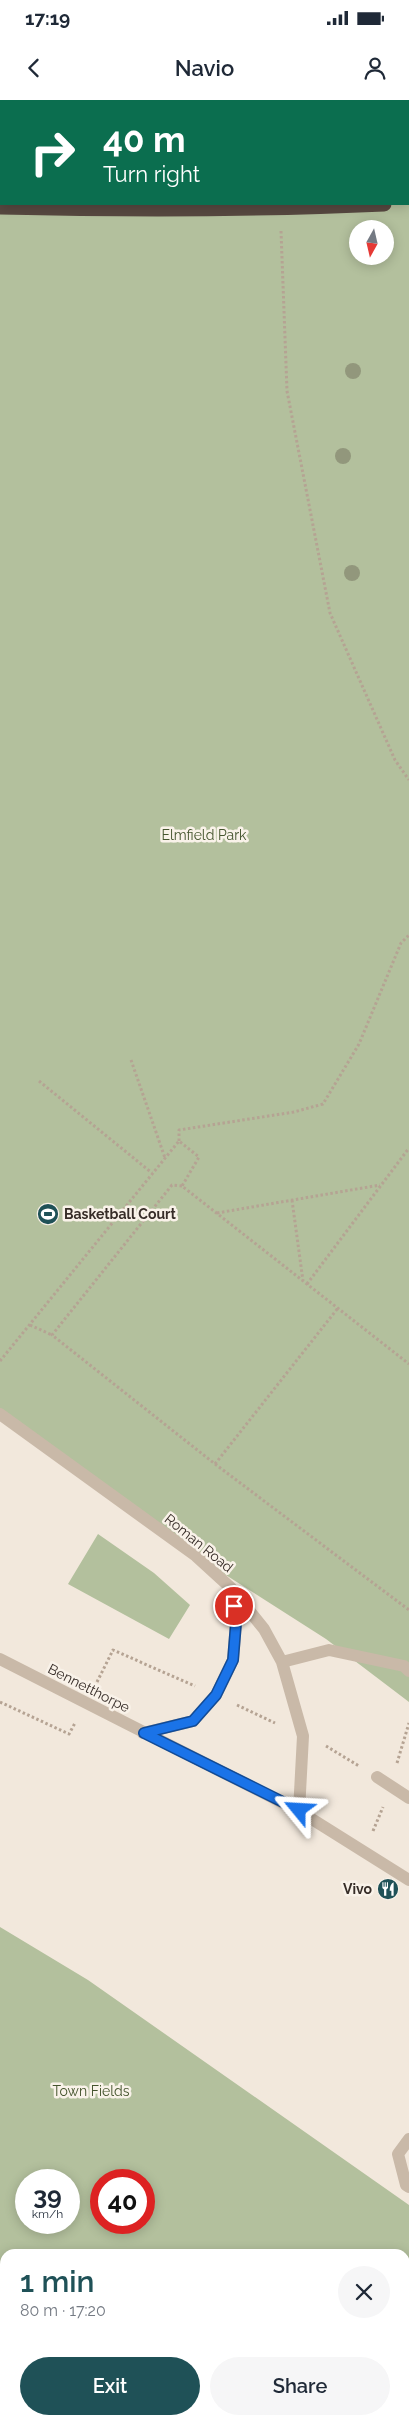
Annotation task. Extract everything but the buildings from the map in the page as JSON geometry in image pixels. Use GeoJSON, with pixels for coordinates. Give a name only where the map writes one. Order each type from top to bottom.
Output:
{"type":"FeatureCollection","features":[{"type":"Feature","properties":{"kind":"highway"},"geometry":{"type":"LineString","coordinates":[[0,206],[112,210],[281,208],[344,205]]}},
{"type":"Feature","properties":{"kind":"street","name":"Roman Road"},"geometry":{"type":"LineString","coordinates":[[0,1414],[196,1556],[231,1588],[264,1629],[282,1662],[303,1736],[299,1810]]}},
{"type":"Feature","properties":{"kind":"street"},"geometry":{"type":"LineString","coordinates":[[144,1733],[193,1721],[216,1695],[233,1660],[236,1623],[231,1588]]}},
{"type":"Feature","properties":{"kind":"street"},"geometry":{"type":"LineString","coordinates":[[282,1662],[329,1650],[404,1666],[409,1671]]}},
{"type":"Feature","properties":{"kind":"street","name":"Bennetthorpe"},"geometry":{"type":"LineString","coordinates":[[0,1659],[299,1810],[409,1880]]}},
{"type":"Feature","properties":{"kind":"street"},"geometry":{"type":"LineString","coordinates":[[377,1777],[409,1798]]}},
{"type":"Feature","properties":{"kind":"street"},"geometry":{"type":"LineString","coordinates":[[409,2138],[398,2154],[406,2185],[409,2188]]}},
{"type":"Feature","properties":{"kind":"path"},"geometry":{"type":"LineString","coordinates":[[281,208],[286,391],[330,613],[395,760],[409,780]]}},
{"type":"Feature","properties":{"kind":"path"},"geometry":{"type":"LineString","coordinates":[[0,1361],[165,1158],[178,1141],[179,1130],[294,1112],[324,1104],[359,1044],[401,943],[409,935]]}},
{"type":"Feature","properties":{"kind":"path"},"geometry":{"type":"LineString","coordinates":[[131,1060],[165,1158]]}},
{"type":"Feature","properties":{"kind":"path"},"geometry":{"type":"LineString","coordinates":[[39,1081],[152,1174]]}},
{"type":"Feature","properties":{"kind":"path"},"geometry":{"type":"LineString","coordinates":[[178,1141],[199,1157],[182,1186]]}},
{"type":"Feature","properties":{"kind":"path"},"geometry":{"type":"LineString","coordinates":[[305,1283],[409,1148]]}},
{"type":"Feature","properties":{"kind":"path"},"geometry":{"type":"LineString","coordinates":[[216,1213],[381,1185]]}},
{"type":"Feature","properties":{"kind":"path"},"geometry":{"type":"LineString","coordinates":[[52,1335],[172,1186],[182,1186],[409,1364]]}},
{"type":"Feature","properties":{"kind":"path"},"geometry":{"type":"LineString","coordinates":[[292,1200],[305,1283]]}},
{"type":"Feature","properties":{"kind":"path"},"geometry":{"type":"LineString","coordinates":[[216,1464],[338,1308]]}},
{"type":"Feature","properties":{"kind":"path"},"geometry":{"type":"LineString","coordinates":[[30,1324],[52,1335],[216,1464],[409,1610]]}},
{"type":"Feature","properties":{"kind":"green space","name":"Elmfield Park"},"geometry":{"type":"Polygon","coordinates":[[[409,205],[409,1702],[326,1639],[196,1556],[0,1414],[0,207],[409,205]]]}},
{"type":"Feature","properties":{"kind":"green space"},"geometry":{"type":"Polygon","coordinates":[[[98,1534],[154,1573],[190,1605],[169,1639],[68,1584],[98,1534]]]}},
{"type":"Feature","properties":{"kind":"green space","name":"Town Fields"},"geometry":{"type":"Polygon","coordinates":[[[0,1927],[88,1980],[409,2205],[409,2249],[0,2249],[0,1927]]]}},
{"type":"Feature","properties":{"kind":"place","name":"Basketball Court"},"geometry":{"type":"Point","coordinates":[48,1214]}},
{"type":"Feature","properties":{"kind":"place","name":"Vivo"},"geometry":{"type":"Point","coordinates":[388,1889]}},
{"type":"Feature","properties":{"kind":"route"},"geometry":{"type":"LineString","coordinates":[[234,1606],[236,1623],[233,1660],[216,1695],[193,1721],[144,1733],[299,1810]]}}]}
